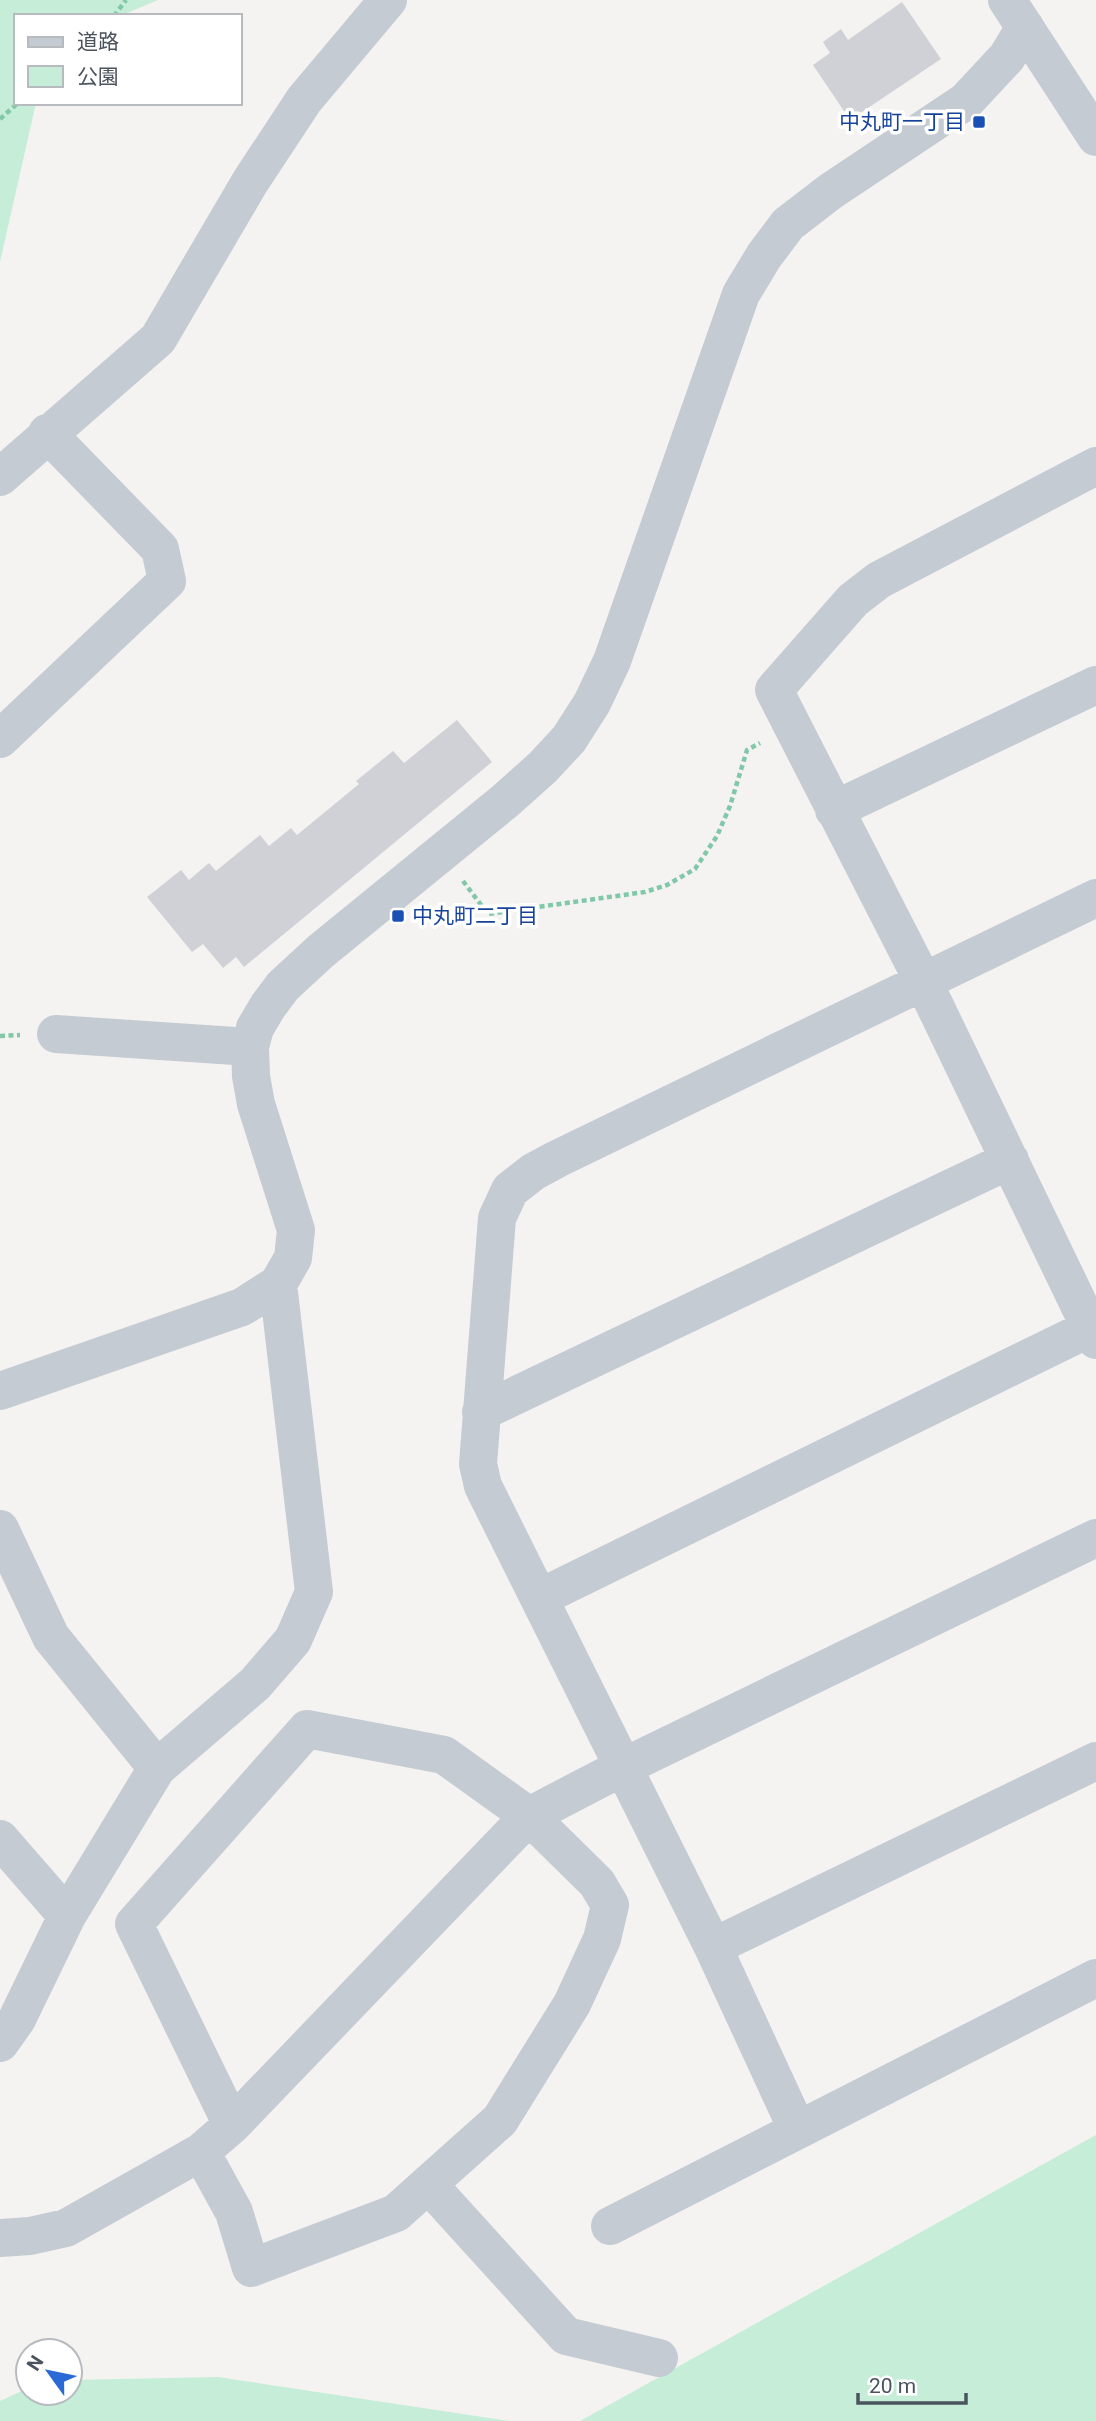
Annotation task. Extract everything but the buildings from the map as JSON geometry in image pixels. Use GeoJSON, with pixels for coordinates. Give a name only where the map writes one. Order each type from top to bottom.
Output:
{"type":"FeatureCollection","features":[{"type":"Feature","properties":{"kind":"street"},"geometry":{"type":"LineString","coordinates":[[0,477],[47,433],[158,340],[250,183],[304,100],[388,0]]}},
{"type":"Feature","properties":{"kind":"street"},"geometry":{"type":"LineString","coordinates":[[1016,14],[1096,137]]}},
{"type":"Feature","properties":{"kind":"street"},"geometry":{"type":"LineString","coordinates":[[0,1391],[242,1307],[278,1284],[293,1258],[296,1230],[256,1104],[250,1047],[255,1028],[283,986],[321,951],[505,801],[569,739],[612,661],[741,294],[764,256],[788,224],[831,191],[966,101],[1007,57],[1016,14]]}},
{"type":"Feature","properties":{"kind":"street"},"geometry":{"type":"LineString","coordinates":[[0,739],[167,580],[160,549],[47,433]]}},
{"type":"Feature","properties":{"kind":"street"},"geometry":{"type":"LineString","coordinates":[[539,1598],[1093,1334],[923,981],[774,690],[853,600],[879,580],[1096,466]]}},
{"type":"Feature","properties":{"kind":"street"},"geometry":{"type":"LineString","coordinates":[[834,810],[1096,685]]}},
{"type":"Feature","properties":{"kind":"street"},"geometry":{"type":"LineString","coordinates":[[797,2129],[713,1947],[483,1486],[478,1464],[497,1218],[510,1190],[556,1159],[1096,898]]}},
{"type":"Feature","properties":{"kind":"street"},"geometry":{"type":"LineString","coordinates":[[56,1034],[250,1047]]}},
{"type":"Feature","properties":{"kind":"street"},"geometry":{"type":"LineString","coordinates":[[481,1412],[1010,1160]]}},
{"type":"Feature","properties":{"kind":"street"},"geometry":{"type":"LineString","coordinates":[[0,2043],[18,2019],[67,1916],[157,1768],[255,1684],[293,1640],[314,1592],[278,1284]]}},
{"type":"Feature","properties":{"kind":"street"},"geometry":{"type":"LineString","coordinates":[[0,1529],[51,1637],[157,1768]]}},
{"type":"Feature","properties":{"kind":"street"},"geometry":{"type":"LineString","coordinates":[[0,2238],[30,2236],[66,2228],[201,2152],[232,2125],[528,1816],[623,1767],[1096,1538]]}},
{"type":"Feature","properties":{"kind":"street"},"geometry":{"type":"LineString","coordinates":[[201,2152],[234,2213],[251,2268],[396,2213],[500,2120],[572,2004],[602,1939],[610,1905],[597,1882],[528,1816],[444,1755],[307,1729],[134,1924],[232,2125]]}},
{"type":"Feature","properties":{"kind":"street"},"geometry":{"type":"LineString","coordinates":[[713,1947],[1096,1761]]}},
{"type":"Feature","properties":{"kind":"street"},"geometry":{"type":"LineString","coordinates":[[0,1839],[67,1916]]}},
{"type":"Feature","properties":{"kind":"street"},"geometry":{"type":"LineString","coordinates":[[610,2227],[1096,1978]]}},
{"type":"Feature","properties":{"kind":"street"},"geometry":{"type":"LineString","coordinates":[[428,2184],[566,2336],[659,2358]]}},
{"type":"Feature","properties":{"kind":"path"},"geometry":{"type":"LineString","coordinates":[[0,120],[16,105]]}},
{"type":"Feature","properties":{"kind":"path"},"geometry":{"type":"LineString","coordinates":[[488,914],[645,892],[667,885],[695,869],[717,836],[730,806],[747,750],[792,725]]}},
{"type":"Feature","properties":{"kind":"green space"},"geometry":{"type":"Polygon","coordinates":[[[0,0],[158,0],[125,14],[14,14],[14,105],[36,105],[0,262],[0,0]]]}},
{"type":"Feature","properties":{"kind":"green space"},"geometry":{"type":"Polygon","coordinates":[[[1096,2135],[1096,2421],[580,2421],[1096,2135]]]}},
{"type":"Feature","properties":{"kind":"green space"},"geometry":{"type":"Polygon","coordinates":[[[218,2377],[509,2421],[0,2421],[0,2401],[14,2394],[14,2407],[84,2407],[84,2380],[218,2377]]]}},
{"type":"Feature","properties":{"kind":"place","name":"中丸町一丁目"},"geometry":{"type":"Point","coordinates":[979,122]}},
{"type":"Feature","properties":{"kind":"place","name":"中丸町二丁目"},"geometry":{"type":"Point","coordinates":[398,916]}}]}
